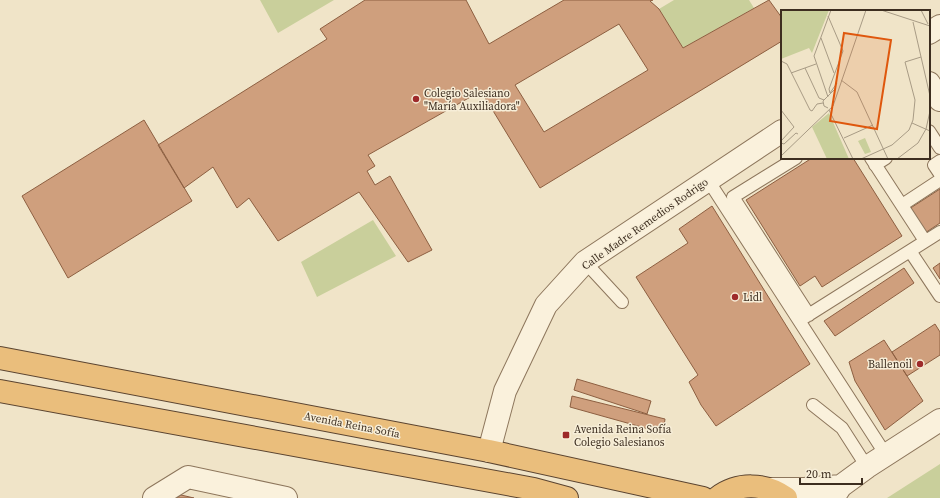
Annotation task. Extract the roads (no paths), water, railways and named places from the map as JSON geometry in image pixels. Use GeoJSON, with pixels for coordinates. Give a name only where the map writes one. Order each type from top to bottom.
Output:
{"type":"FeatureCollection","features":[{"type":"Feature","properties":{"kind":"highway","name":"Avenida Reina Sofía"},"geometry":{"type":"LineString","coordinates":[[0,358],[489,451],[703,498]]}},
{"type":"Feature","properties":{"kind":"highway"},"geometry":{"type":"LineString","coordinates":[[0,392],[534,489],[568,498]]}},
{"type":"Feature","properties":{"kind":"highway"},"geometry":{"type":"LineString","coordinates":[[717,498],[728,491],[742,487],[756,486],[778,494]]}},
{"type":"Feature","properties":{"kind":"street"},"geometry":{"type":"LineString","coordinates":[[930,33],[940,26]]}},
{"type":"Feature","properties":{"kind":"street"},"geometry":{"type":"LineString","coordinates":[[930,85],[940,100]]}},
{"type":"Feature","properties":{"kind":"street","name":"Calle Madre Remedios Rodrigo"},"geometry":{"type":"LineString","coordinates":[[489,451],[505,391],[546,305],[585,262],[781,132]]}},
{"type":"Feature","properties":{"kind":"street"},"geometry":{"type":"LineString","coordinates":[[778,494],[804,489],[837,492],[867,467],[940,420]]}},
{"type":"Feature","properties":{"kind":"street"},"geometry":{"type":"LineString","coordinates":[[154,498],[188,477],[286,498]]}},
{"type":"Feature","properties":{"kind":"street"},"geometry":{"type":"LineString","coordinates":[[534,489],[558,498]]}},
{"type":"Feature","properties":{"kind":"lane"},"geometry":{"type":"LineString","coordinates":[[930,133],[940,148]]}},
{"type":"Feature","properties":{"kind":"lane"},"geometry":{"type":"LineString","coordinates":[[794,159],[733,197],[886,455]]}},
{"type":"Feature","properties":{"kind":"lane"},"geometry":{"type":"LineString","coordinates":[[873,161],[925,241]]}},
{"type":"Feature","properties":{"kind":"lane"},"geometry":{"type":"LineString","coordinates":[[940,161],[934,165],[940,174]]}},
{"type":"Feature","properties":{"kind":"lane"},"geometry":{"type":"LineString","coordinates":[[708,180],[804,318]]}},
{"type":"Feature","properties":{"kind":"lane"},"geometry":{"type":"LineString","coordinates":[[902,205],[940,180]]}},
{"type":"Feature","properties":{"kind":"lane"},"geometry":{"type":"LineString","coordinates":[[804,318],[940,232]]}},
{"type":"Feature","properties":{"kind":"lane"},"geometry":{"type":"LineString","coordinates":[[910,251],[940,296]]}},
{"type":"Feature","properties":{"kind":"lane"},"geometry":{"type":"LineString","coordinates":[[585,262],[622,302]]}},
{"type":"Feature","properties":{"kind":"lane"},"geometry":{"type":"LineString","coordinates":[[813,405],[842,428],[867,467]]}},
{"type":"Feature","properties":{"kind":"place","name":"Colegio Salesiano \"María Auxiliadora\""},"geometry":{"type":"Point","coordinates":[416,99]}},
{"type":"Feature","properties":{"kind":"place","name":"Lidl"},"geometry":{"type":"Point","coordinates":[735,297]}},
{"type":"Feature","properties":{"kind":"place","name":"Ballenoil"},"geometry":{"type":"Point","coordinates":[920,364]}},
{"type":"Feature","properties":{"kind":"place","name":"Avenida Reina Sofía Colegio Salesianos"},"geometry":{"type":"Point","coordinates":[566,435]}}]}
